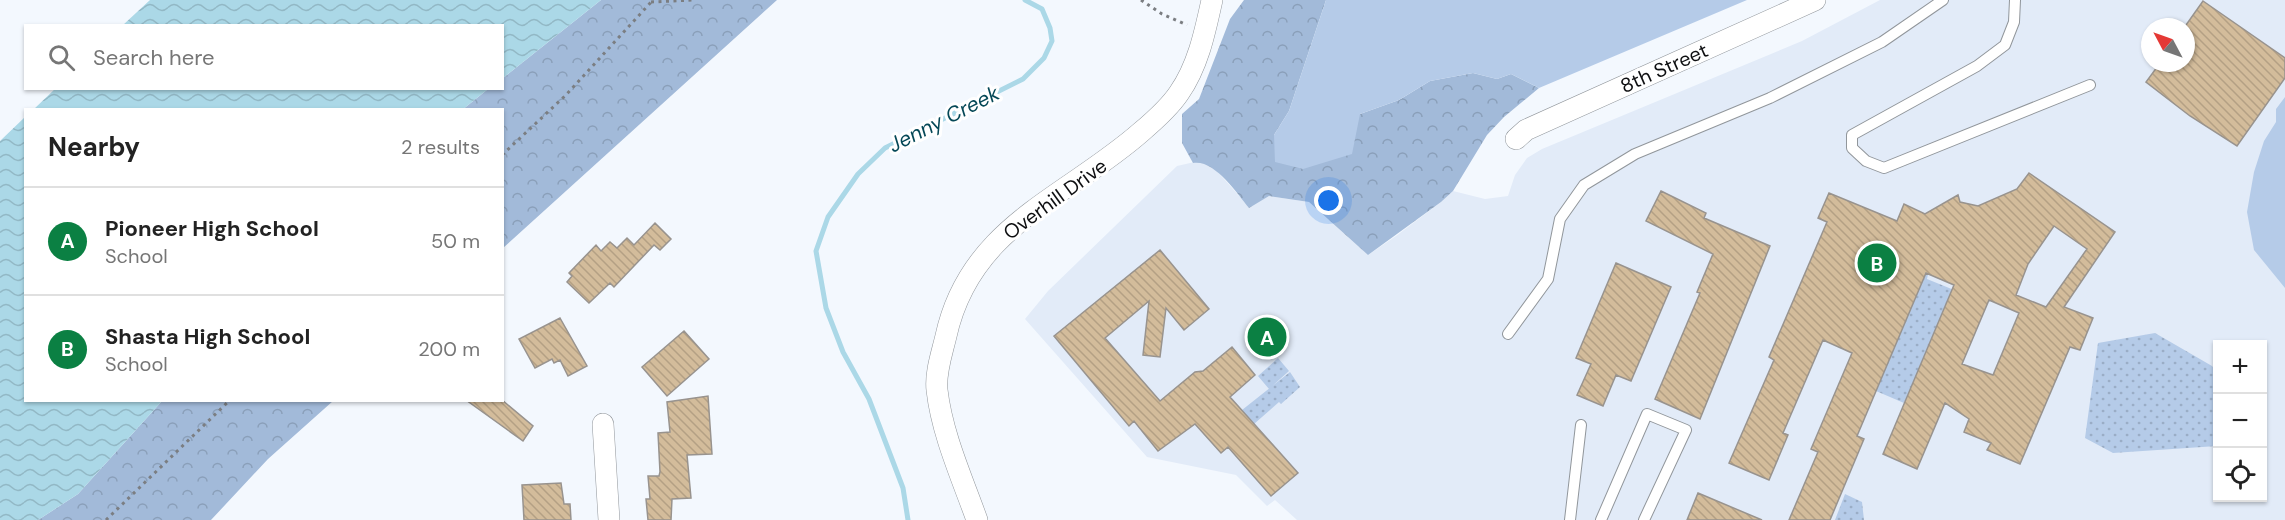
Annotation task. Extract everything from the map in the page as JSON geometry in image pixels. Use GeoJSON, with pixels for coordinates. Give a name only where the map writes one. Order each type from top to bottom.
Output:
{"type":"FeatureCollection","features":[{"type":"Feature","properties":{"kind":"street","name":"Overhill Drive"},"geometry":{"type":"LineString","coordinates":[[977,520],[945,425],[937,387],[948,327],[957,301],[986,254],[1016,223],[1122,149],[1178,94],[1191,74],[1205,33],[1212,0]]}},
{"type":"Feature","properties":{"kind":"street","name":"8th Street"},"geometry":{"type":"LineString","coordinates":[[1516,139],[1526,130],[1815,0]]}},
{"type":"Feature","properties":{"kind":"street"},"geometry":{"type":"LineString","coordinates":[[603,424],[609,520]]}},
{"type":"Feature","properties":{"kind":"lane"},"geometry":{"type":"LineString","coordinates":[[1508,334],[1548,279],[1560,219],[1584,185],[1635,154],[1770,98],[1872,47],[1943,0]]}},
{"type":"Feature","properties":{"kind":"lane"},"geometry":{"type":"LineString","coordinates":[[2014,0],[2014,22],[2005,45],[1977,66],[1852,135],[1852,148],[1866,160],[1884,168],[2090,85]]}},
{"type":"Feature","properties":{"kind":"lane"},"geometry":{"type":"LineString","coordinates":[[1601,520],[1647,414],[1686,430],[1644,520]]}},
{"type":"Feature","properties":{"kind":"lane"},"geometry":{"type":"LineString","coordinates":[[1570,520],[1581,424]]}},
{"type":"Feature","properties":{"kind":"path"},"geometry":{"type":"LineString","coordinates":[[504,152],[567,95],[652,1],[693,0]]}},
{"type":"Feature","properties":{"kind":"path"},"geometry":{"type":"LineString","coordinates":[[1141,0],[1174,20],[1205,33]]}},
{"type":"Feature","properties":{"kind":"path"},"geometry":{"type":"LineString","coordinates":[[106,520],[228,402]]}},
{"type":"Feature","properties":{"kind":"shaded area"},"geometry":{"type":"Polygon","coordinates":[[[1326,0],[1747,0],[1539,88],[1511,74],[1497,79],[1473,73],[1430,81],[1399,100],[1360,114],[1352,154],[1303,169],[1275,162],[1274,135],[1289,111],[1326,0]]]}},
{"type":"Feature","properties":{"kind":"shaded area"},"geometry":{"type":"Polygon","coordinates":[[[1880,0],[2285,0],[2285,520],[1297,520],[1275,500],[1267,506],[1236,475],[1147,457],[1025,319],[1048,291],[1177,166],[1199,161],[1217,171],[1249,207],[1269,196],[1309,202],[1368,255],[1453,191],[1485,199],[1508,196],[1515,175],[1527,158],[1542,149],[1802,41],[1880,0]]]}},
{"type":"Feature","properties":{"kind":"shaded area"},"geometry":{"type":"Polygon","coordinates":[[[2285,97],[2285,288],[2254,250],[2247,212],[2254,172],[2264,141],[2276,122],[2276,109],[2285,97]]]}},
{"type":"Feature","properties":{"kind":"shaded area"},"geometry":{"type":"Polygon","coordinates":[[[1925,273],[1928,274],[1927,279],[1954,290],[1904,403],[1876,391],[1925,273]]]}},
{"type":"Feature","properties":{"kind":"shaded area"},"geometry":{"type":"Polygon","coordinates":[[[2155,333],[2212,366],[2213,446],[2113,453],[2085,438],[2098,343],[2155,333]]]}},
{"type":"Feature","properties":{"kind":"shaded area"},"geometry":{"type":"Polygon","coordinates":[[[1278,358],[1289,371],[1269,389],[1258,376],[1278,358]]]}},
{"type":"Feature","properties":{"kind":"shaded area"},"geometry":{"type":"Polygon","coordinates":[[[1290,372],[1300,387],[1254,424],[1242,410],[1290,372]]]}},
{"type":"Feature","properties":{"kind":"shaded area"},"geometry":{"type":"Polygon","coordinates":[[[1845,494],[1862,502],[1864,520],[1835,520],[1845,494]]]}},
{"type":"Feature","properties":{"kind":"green space"},"geometry":{"type":"Polygon","coordinates":[[[601,0],[777,0],[504,247],[504,108],[464,108],[487,90],[504,90],[504,77],[601,0]]]}},
{"type":"Feature","properties":{"kind":"green space"},"geometry":{"type":"Polygon","coordinates":[[[1244,0],[1326,0],[1289,111],[1274,135],[1360,114],[1399,100],[1430,81],[1473,73],[1497,79],[1511,74],[1539,88],[1504,117],[1487,135],[1453,191],[1368,255],[1309,202],[1269,196],[1249,208],[1232,186],[1217,172],[1201,163],[1193,163],[1182,143],[1182,114],[1199,99],[1230,19],[1244,0]]]}},
{"type":"Feature","properties":{"kind":"green space"},"geometry":{"type":"Polygon","coordinates":[[[161,402],[332,402],[268,459],[211,520],[38,520],[78,494],[161,402]]]}},
{"type":"Feature","properties":{"kind":"water"},"geometry":{"type":"Polygon","coordinates":[[[150,0],[601,0],[504,77],[504,24],[124,24],[150,0]]]}},
{"type":"Feature","properties":{"kind":"water"},"geometry":{"type":"Polygon","coordinates":[[[54,90],[487,90],[464,108],[35,108],[54,90]]]}},
{"type":"Feature","properties":{"kind":"water"},"geometry":{"type":"Polygon","coordinates":[[[24,118],[24,402],[161,402],[78,494],[38,520],[0,520],[0,141],[24,118]]]}},
{"type":"Feature","properties":{"kind":"building"},"geometry":{"type":"Polygon","coordinates":[[[2203,1],[2285,58],[2285,78],[2237,146],[2190,116],[2146,82],[2153,72],[2195,72],[2195,18],[2191,18],[2203,1]]]}},
{"type":"Feature","properties":{"kind":"building"},"geometry":{"type":"Polygon","coordinates":[[[2029,173],[2115,232],[2064,307],[2093,318],[2080,350],[2070,347],[2020,464],[1987,450],[1991,443],[1964,432],[1969,419],[1945,403],[1917,469],[1883,454],[1954,285],[1926,273],[1857,436],[1864,439],[1830,520],[1789,520],[1818,452],[1811,449],[1852,353],[1823,340],[1783,433],[1788,435],[1769,480],[1729,463],[1774,360],[1769,357],[1827,222],[1818,218],[1829,193],[1897,221],[1904,204],[1925,214],[1958,195],[1960,202],[1978,206],[2017,189],[2029,173]],[[2054,226],[2028,264],[2016,295],[2046,307],[2087,249],[2054,226]],[[1989,300],[1962,364],[1993,375],[2019,313],[1989,300]]]}},
{"type":"Feature","properties":{"kind":"building"},"geometry":{"type":"Polygon","coordinates":[[[1661,191],[1706,213],[1704,218],[1770,246],[1700,419],[1655,399],[1700,293],[1697,292],[1713,254],[1646,221],[1661,191]]]}},
{"type":"Feature","properties":{"kind":"building"},"geometry":{"type":"Polygon","coordinates":[[[655,223],[671,239],[660,250],[654,245],[614,287],[610,283],[589,303],[567,282],[572,276],[569,273],[596,245],[601,251],[610,242],[617,248],[627,238],[634,245],[655,223]]]}},
{"type":"Feature","properties":{"kind":"building"},"geometry":{"type":"Polygon","coordinates":[[[1160,250],[1209,309],[1184,330],[1166,308],[1160,357],[1143,355],[1149,301],[1105,338],[1160,401],[1195,372],[1203,371],[1232,347],[1255,375],[1230,397],[1298,473],[1271,496],[1228,447],[1221,453],[1195,424],[1158,451],[1134,421],[1129,426],[1054,336],[1160,250]]]}},
{"type":"Feature","properties":{"kind":"building"},"geometry":{"type":"Polygon","coordinates":[[[1616,263],[1671,287],[1631,381],[1616,375],[1603,406],[1577,395],[1591,364],[1576,358],[1616,263]]]}},
{"type":"Feature","properties":{"kind":"building"},"geometry":{"type":"Polygon","coordinates":[[[560,318],[587,366],[568,376],[560,360],[554,363],[552,359],[535,368],[519,339],[560,318]]]}},
{"type":"Feature","properties":{"kind":"building"},"geometry":{"type":"Polygon","coordinates":[[[684,331],[709,359],[667,396],[642,367],[684,331]]]}},
{"type":"Feature","properties":{"kind":"building"},"geometry":{"type":"Polygon","coordinates":[[[708,396],[712,454],[687,455],[691,498],[672,499],[671,520],[648,520],[646,499],[650,499],[648,476],[659,476],[660,472],[658,433],[670,432],[667,402],[708,396]]]}},
{"type":"Feature","properties":{"kind":"building"},"geometry":{"type":"Polygon","coordinates":[[[469,402],[504,402],[533,426],[523,441],[469,402]]]}},
{"type":"Feature","properties":{"kind":"building"},"geometry":{"type":"Polygon","coordinates":[[[561,483],[564,504],[570,504],[571,520],[524,520],[522,485],[561,483]]]}},
{"type":"Feature","properties":{"kind":"building"},"geometry":{"type":"Polygon","coordinates":[[[1698,493],[1762,520],[1687,520],[1698,493]]]}},
{"type":"Feature","properties":{"kind":"waterway","name":"Jenny Creek"},"geometry":{"type":"LineString","coordinates":[[908,520],[903,488],[869,399],[843,352],[826,308],[816,251],[828,217],[858,174],[885,148],[1023,79],[1044,58],[1052,41],[1050,28],[1042,9],[1025,0]]}},
{"type":"Feature","properties":{"kind":"place","name":"Shasta High School"},"geometry":{"type":"Point","coordinates":[1877,263]}},
{"type":"Feature","properties":{"kind":"place","name":"Pioneer High School"},"geometry":{"type":"Point","coordinates":[1267,337]}}]}
